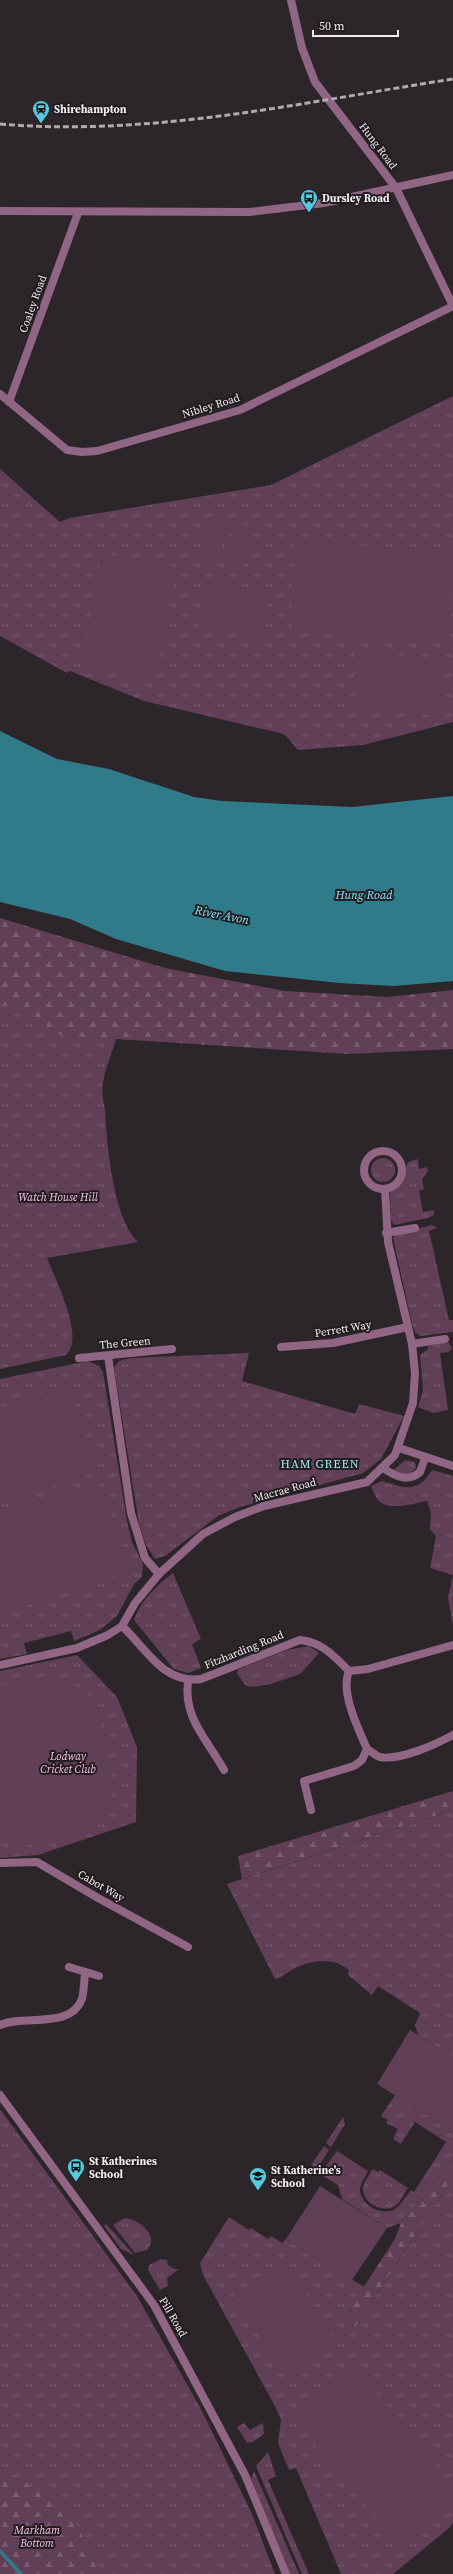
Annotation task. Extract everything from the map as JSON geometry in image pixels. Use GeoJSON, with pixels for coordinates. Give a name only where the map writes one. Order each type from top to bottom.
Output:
{"type":"FeatureCollection","features":[{"type":"Feature","properties":{"kind":"street","name":"Hung Road"},"geometry":{"type":"LineString","coordinates":[[291,0],[302,48],[315,82],[396,188],[453,306]]}},
{"type":"Feature","properties":{"kind":"street"},"geometry":{"type":"LineString","coordinates":[[0,211],[78,213],[250,212],[324,203],[453,175]]}},
{"type":"Feature","properties":{"kind":"street","name":"Coaley Road"},"geometry":{"type":"LineString","coordinates":[[9,402],[78,213]]}},
{"type":"Feature","properties":{"kind":"street","name":"Nibley Road"},"geometry":{"type":"LineString","coordinates":[[0,394],[67,450],[82,452],[97,451],[240,410],[453,306]]}},
{"type":"Feature","properties":{"kind":"street"},"geometry":{"type":"LineString","coordinates":[[382,1151],[395,1155],[402,1166],[402,1172],[396,1184],[385,1189],[378,1188],[368,1181],[364,1168],[369,1156],[382,1151]]}},
{"type":"Feature","properties":{"kind":"street","name":"Macrae Road"},"geometry":{"type":"LineString","coordinates":[[0,1665],[77,1648],[108,1635],[122,1626],[135,1603],[159,1574],[203,1534],[235,1517],[264,1506],[367,1482],[383,1468],[399,1448],[414,1391],[412,1344],[386,1233],[385,1189]]}},
{"type":"Feature","properties":{"kind":"street"},"geometry":{"type":"LineString","coordinates":[[386,1233],[415,1228]]}},
{"type":"Feature","properties":{"kind":"street","name":"Perrett Way"},"geometry":{"type":"LineString","coordinates":[[281,1347],[333,1343],[408,1327]]}},
{"type":"Feature","properties":{"kind":"street"},"geometry":{"type":"LineString","coordinates":[[412,1344],[445,1339]]}},
{"type":"Feature","properties":{"kind":"street","name":"The Green"},"geometry":{"type":"LineString","coordinates":[[79,1358],[172,1350]]}},
{"type":"Feature","properties":{"kind":"street"},"geometry":{"type":"LineString","coordinates":[[108,1356],[131,1513],[145,1558],[159,1574]]}},
{"type":"Feature","properties":{"kind":"street"},"geometry":{"type":"LineString","coordinates":[[399,1448],[424,1458],[453,1466]]}},
{"type":"Feature","properties":{"kind":"street"},"geometry":{"type":"LineString","coordinates":[[383,1468],[397,1476],[409,1478],[420,1472],[424,1458]]}},
{"type":"Feature","properties":{"kind":"street"},"geometry":{"type":"LineString","coordinates":[[122,1626],[170,1675],[188,1681],[186,1695],[190,1717],[224,1770]]}},
{"type":"Feature","properties":{"kind":"street","name":"Fitzharding Road"},"geometry":{"type":"LineString","coordinates":[[188,1681],[201,1679],[300,1640],[312,1641],[321,1645],[349,1671]]}},
{"type":"Feature","properties":{"kind":"street"},"geometry":{"type":"LineString","coordinates":[[453,1644],[368,1669],[349,1671],[345,1681],[347,1694],[367,1749],[380,1757],[394,1756],[436,1745],[453,1735]]}},
{"type":"Feature","properties":{"kind":"street"},"geometry":{"type":"LineString","coordinates":[[311,1810],[304,1781],[354,1766],[362,1760],[367,1749]]}},
{"type":"Feature","properties":{"kind":"street","name":"Cabot Way"},"geometry":{"type":"LineString","coordinates":[[0,1863],[37,1862],[98,1898],[188,1946]]}},
{"type":"Feature","properties":{"kind":"street"},"geometry":{"type":"LineString","coordinates":[[69,1968],[85,1974],[99,1976]]}},
{"type":"Feature","properties":{"kind":"street"},"geometry":{"type":"LineString","coordinates":[[0,2025],[28,2019],[63,2018],[74,2013],[82,1998],[85,1974]]}},
{"type":"Feature","properties":{"kind":"street","name":"Pill Road"},"geometry":{"type":"LineString","coordinates":[[0,2095],[154,2305],[245,2475],[286,2574]]}},
{"type":"Feature","properties":{"kind":"green space"},"geometry":{"type":"Polygon","coordinates":[[[453,396],[453,722],[363,745],[298,750],[284,734],[144,701],[70,671],[67,673],[0,636],[0,469],[60,522],[69,518],[271,485],[453,396]]]}},
{"type":"Feature","properties":{"kind":"green space"},"geometry":{"type":"Polygon","coordinates":[[[210,517],[228,521],[218,561],[200,556],[210,517]]]}},
{"type":"Feature","properties":{"kind":"green space"},"geometry":{"type":"Polygon","coordinates":[[[234,523],[252,527],[243,567],[225,562],[234,523]]]}},
{"type":"Feature","properties":{"kind":"green space"},"geometry":{"type":"Polygon","coordinates":[[[294,540],[453,552],[450,644],[291,631],[294,540]]]}},
{"type":"Feature","properties":{"kind":"green space"},"geometry":{"type":"Polygon","coordinates":[[[102,553],[177,567],[156,681],[81,667],[102,553]]]}},
{"type":"Feature","properties":{"kind":"green space"},"geometry":{"type":"Polygon","coordinates":[[[208,581],[270,594],[260,639],[198,626],[208,581]]]}},
{"type":"Feature","properties":{"kind":"green space"},"geometry":{"type":"Polygon","coordinates":[[[355,652],[444,659],[442,716],[353,709],[355,652]]]}},
{"type":"Feature","properties":{"kind":"green space"},"geometry":{"type":"Polygon","coordinates":[[[0,918],[165,968],[285,991],[388,997],[453,990],[453,1049],[348,1054],[116,1039],[68,1039],[0,1002],[0,918]]]}},
{"type":"Feature","properties":{"kind":"green space","name":"Watch House Hill"},"geometry":{"type":"Polygon","coordinates":[[[0,966],[116,1039],[102,1086],[107,1142],[117,1199],[129,1231],[138,1242],[47,1258],[67,1307],[71,1322],[71,1347],[66,1355],[0,1369],[0,966]]]}},
{"type":"Feature","properties":{"kind":"green space"},"geometry":{"type":"Polygon","coordinates":[[[383,1158],[388,1159],[394,1165],[394,1175],[388,1181],[383,1182],[378,1181],[372,1175],[371,1170],[372,1165],[378,1159],[383,1158]]]}},
{"type":"Feature","properties":{"kind":"green space"},"geometry":{"type":"Polygon","coordinates":[[[418,1159],[419,1169],[427,1167],[428,1171],[422,1179],[424,1189],[419,1191],[423,1212],[434,1210],[434,1215],[428,1218],[394,1225],[391,1220],[390,1192],[401,1181],[408,1162],[418,1159]]]}},
{"type":"Feature","properties":{"kind":"green space"},"geometry":{"type":"Polygon","coordinates":[[[432,1225],[437,1228],[429,1231],[449,1320],[453,1320],[453,1332],[420,1336],[415,1332],[412,1324],[393,1238],[396,1234],[432,1225]]]}},
{"type":"Feature","properties":{"kind":"green space"},"geometry":{"type":"Polygon","coordinates":[[[449,1343],[452,1348],[449,1352],[440,1353],[448,1410],[433,1413],[418,1407],[423,1390],[420,1355],[428,1349],[428,1346],[449,1343]]]}},
{"type":"Feature","properties":{"kind":"green space"},"geometry":{"type":"Polygon","coordinates":[[[249,1353],[242,1381],[355,1414],[359,1404],[404,1416],[381,1459],[363,1473],[240,1507],[218,1516],[165,1556],[155,1559],[146,1545],[139,1524],[114,1368],[119,1361],[131,1358],[249,1353]]]}},
{"type":"Feature","properties":{"kind":"green space"},"geometry":{"type":"Polygon","coordinates":[[[88,1361],[99,1366],[103,1372],[127,1521],[132,1542],[143,1564],[142,1577],[134,1584],[117,1616],[100,1630],[74,1641],[71,1631],[24,1643],[27,1654],[0,1659],[0,1379],[88,1361]]]}},
{"type":"Feature","properties":{"kind":"green space"},"geometry":{"type":"Polygon","coordinates":[[[69,1385],[98,1471],[0,1504],[0,1408],[69,1385]]]}},
{"type":"Feature","properties":{"kind":"green space"},"geometry":{"type":"Polygon","coordinates":[[[405,1460],[415,1462],[416,1468],[411,1473],[405,1474],[394,1470],[405,1460]]]}},
{"type":"Feature","properties":{"kind":"green space"},"geometry":{"type":"Polygon","coordinates":[[[432,1470],[453,1476],[453,1575],[430,1568],[436,1536],[430,1529],[431,1513],[427,1501],[402,1506],[389,1506],[378,1500],[371,1486],[382,1481],[397,1486],[416,1486],[426,1478],[432,1470]]]}},
{"type":"Feature","properties":{"kind":"green space"},"geometry":{"type":"Polygon","coordinates":[[[99,1481],[130,1570],[0,1614],[0,1514],[99,1481]]]}},
{"type":"Feature","properties":{"kind":"green space"},"geometry":{"type":"Polygon","coordinates":[[[173,1573],[201,1639],[192,1644],[201,1668],[188,1673],[174,1669],[134,1620],[145,1600],[173,1573]]]}},
{"type":"Feature","properties":{"kind":"green space"},"geometry":{"type":"Polygon","coordinates":[[[453,1575],[453,1626],[448,1598],[453,1575]]]}},
{"type":"Feature","properties":{"kind":"green space"},"geometry":{"type":"Polygon","coordinates":[[[309,1646],[319,1653],[300,1674],[271,1684],[252,1687],[245,1685],[237,1673],[239,1669],[287,1650],[309,1646]]]}},
{"type":"Feature","properties":{"kind":"green space","name":"Lodway Cricket Club"},"geometry":{"type":"Polygon","coordinates":[[[77,1655],[117,1697],[137,1747],[136,1822],[38,1855],[0,1858],[0,1671],[77,1655]]]}},
{"type":"Feature","properties":{"kind":"green space","name":"Lodway Cricket Club"},"geometry":{"type":"Polygon","coordinates":[[[41,1677],[69,1682],[89,1695],[99,1712],[112,1777],[112,1799],[103,1820],[88,1833],[19,1847],[0,1841],[0,1686],[41,1677]]]}},
{"type":"Feature","properties":{"kind":"green space"},"geometry":{"type":"Polygon","coordinates":[[[453,1791],[453,1810],[242,1879],[238,1856],[453,1791]]]}},
{"type":"Feature","properties":{"kind":"green space"},"geometry":{"type":"Polygon","coordinates":[[[453,1810],[453,2057],[418,2035],[415,2025],[420,2013],[378,1986],[372,1995],[348,1975],[349,1970],[343,1966],[328,1961],[313,1962],[275,1979],[227,1884],[453,1810]]]}},
{"type":"Feature","properties":{"kind":"green space"},"geometry":{"type":"Polygon","coordinates":[[[410,2030],[453,2057],[453,2131],[377,2084],[410,2030]]]}},
{"type":"Feature","properties":{"kind":"green space"},"geometry":{"type":"Polygon","coordinates":[[[395,2095],[453,2131],[453,2160],[401,2223],[387,2228],[342,2199],[338,2185],[320,2174],[337,2151],[368,2171],[360,2188],[363,2199],[372,2208],[383,2211],[395,2209],[411,2190],[414,2192],[446,2142],[415,2122],[401,2144],[393,2139],[398,2129],[386,2123],[388,2120],[381,2116],[395,2095]]]}},
{"type":"Feature","properties":{"kind":"green space"},"geometry":{"type":"Polygon","coordinates":[[[0,2109],[137,2296],[202,2411],[252,2514],[275,2574],[101,2574],[91,2557],[32,2488],[0,2466],[0,2109]]]}},
{"type":"Feature","properties":{"kind":"green space"},"geometry":{"type":"Polygon","coordinates":[[[343,2117],[345,2124],[331,2147],[326,2143],[343,2117]]]}},
{"type":"Feature","properties":{"kind":"green space"},"geometry":{"type":"Polygon","coordinates":[[[324,2146],[329,2150],[317,2169],[311,2165],[324,2146]]]}},
{"type":"Feature","properties":{"kind":"green space"},"geometry":{"type":"Polygon","coordinates":[[[453,2160],[453,2190],[447,2186],[354,2329],[350,2316],[352,2305],[395,2239],[401,2223],[453,2160]]]}},
{"type":"Feature","properties":{"kind":"green space"},"geometry":{"type":"Polygon","coordinates":[[[373,2169],[378,2172],[380,2170],[408,2188],[401,2200],[395,2206],[386,2209],[381,2208],[371,2204],[364,2196],[364,2185],[373,2169]]]}},
{"type":"Feature","properties":{"kind":"green space"},"geometry":{"type":"Polygon","coordinates":[[[320,2186],[387,2228],[352,2280],[286,2239],[320,2186]]]}},
{"type":"Feature","properties":{"kind":"green space"},"geometry":{"type":"Polygon","coordinates":[[[447,2186],[453,2190],[453,2523],[448,2529],[393,2574],[341,2574],[296,2468],[289,2470],[278,2443],[281,2420],[276,2408],[203,2275],[200,2263],[229,2217],[249,2230],[251,2228],[268,2239],[271,2236],[282,2243],[286,2239],[364,2287],[350,2311],[354,2329],[447,2186]]]}},
{"type":"Feature","properties":{"kind":"green space"},"geometry":{"type":"Polygon","coordinates":[[[125,2218],[136,2221],[146,2229],[151,2239],[147,2250],[135,2253],[113,2225],[125,2218]]]}},
{"type":"Feature","properties":{"kind":"green space"},"geometry":{"type":"Polygon","coordinates":[[[106,2224],[134,2255],[121,2249],[104,2226],[106,2224]]]}},
{"type":"Feature","properties":{"kind":"green space"},"geometry":{"type":"Polygon","coordinates":[[[161,2259],[167,2260],[168,2265],[174,2269],[179,2269],[167,2278],[168,2286],[160,2290],[148,2270],[149,2265],[161,2259]]]}},
{"type":"Feature","properties":{"kind":"green space"},"geometry":{"type":"Polygon","coordinates":[[[286,2262],[336,2343],[283,2375],[233,2294],[286,2262]]]}},
{"type":"Feature","properties":{"kind":"green space"},"geometry":{"type":"Polygon","coordinates":[[[355,2368],[453,2485],[453,2505],[402,2548],[294,2419],[355,2368]]]}},
{"type":"Feature","properties":{"kind":"green space"},"geometry":{"type":"Polygon","coordinates":[[[244,2423],[250,2430],[263,2423],[264,2434],[253,2442],[247,2443],[237,2427],[244,2423]]]}},
{"type":"Feature","properties":{"kind":"green space"},"geometry":{"type":"Polygon","coordinates":[[[268,2452],[276,2476],[268,2480],[309,2574],[302,2574],[256,2466],[268,2452]]]}},
{"type":"Feature","properties":{"kind":"green space","name":"Markham Bottom"},"geometry":{"type":"Polygon","coordinates":[[[0,2466],[59,2504],[77,2525],[101,2574],[0,2574],[0,2466]]]}},
{"type":"Feature","properties":{"kind":"green space"},"geometry":{"type":"Polygon","coordinates":[[[254,2471],[299,2574],[288,2574],[251,2478],[254,2471]]]}},
{"type":"Feature","properties":{"kind":"water","name":"Hung Road"},"geometry":{"type":"Polygon","coordinates":[[[0,731],[57,759],[109,769],[194,797],[222,801],[352,807],[453,796],[453,981],[394,986],[339,983],[225,971],[116,939],[70,919],[0,902],[0,731]]]}},
{"type":"Feature","properties":{"kind":"waterway"},"geometry":{"type":"LineString","coordinates":[[0,2551],[21,2574]]}},
{"type":"Feature","properties":{"kind":"railway"},"geometry":{"type":"LineString","coordinates":[[0,124],[57,127],[114,126],[171,122],[284,107],[453,79]]}},
{"type":"Feature","properties":{"kind":"place","name":"Shirehampton"},"geometry":{"type":"Point","coordinates":[41,124]}},
{"type":"Feature","properties":{"kind":"place","name":"Dursley Road"},"geometry":{"type":"Point","coordinates":[309,213]}},
{"type":"Feature","properties":{"kind":"place","name":"St Katherines School"},"geometry":{"type":"Point","coordinates":[76,2182]}},
{"type":"Feature","properties":{"kind":"place","name":"St Katherine's School"},"geometry":{"type":"Point","coordinates":[258,2191]}},
{"type":"Feature","properties":{"kind":"district","name":"HAM GREEN"},"geometry":{"type":"Point","coordinates":[320,1464]}},
{"type":"Feature","properties":{"kind":"water label","name":"River Avon"},"geometry":{"type":"Point","coordinates":[222,915]}}]}
